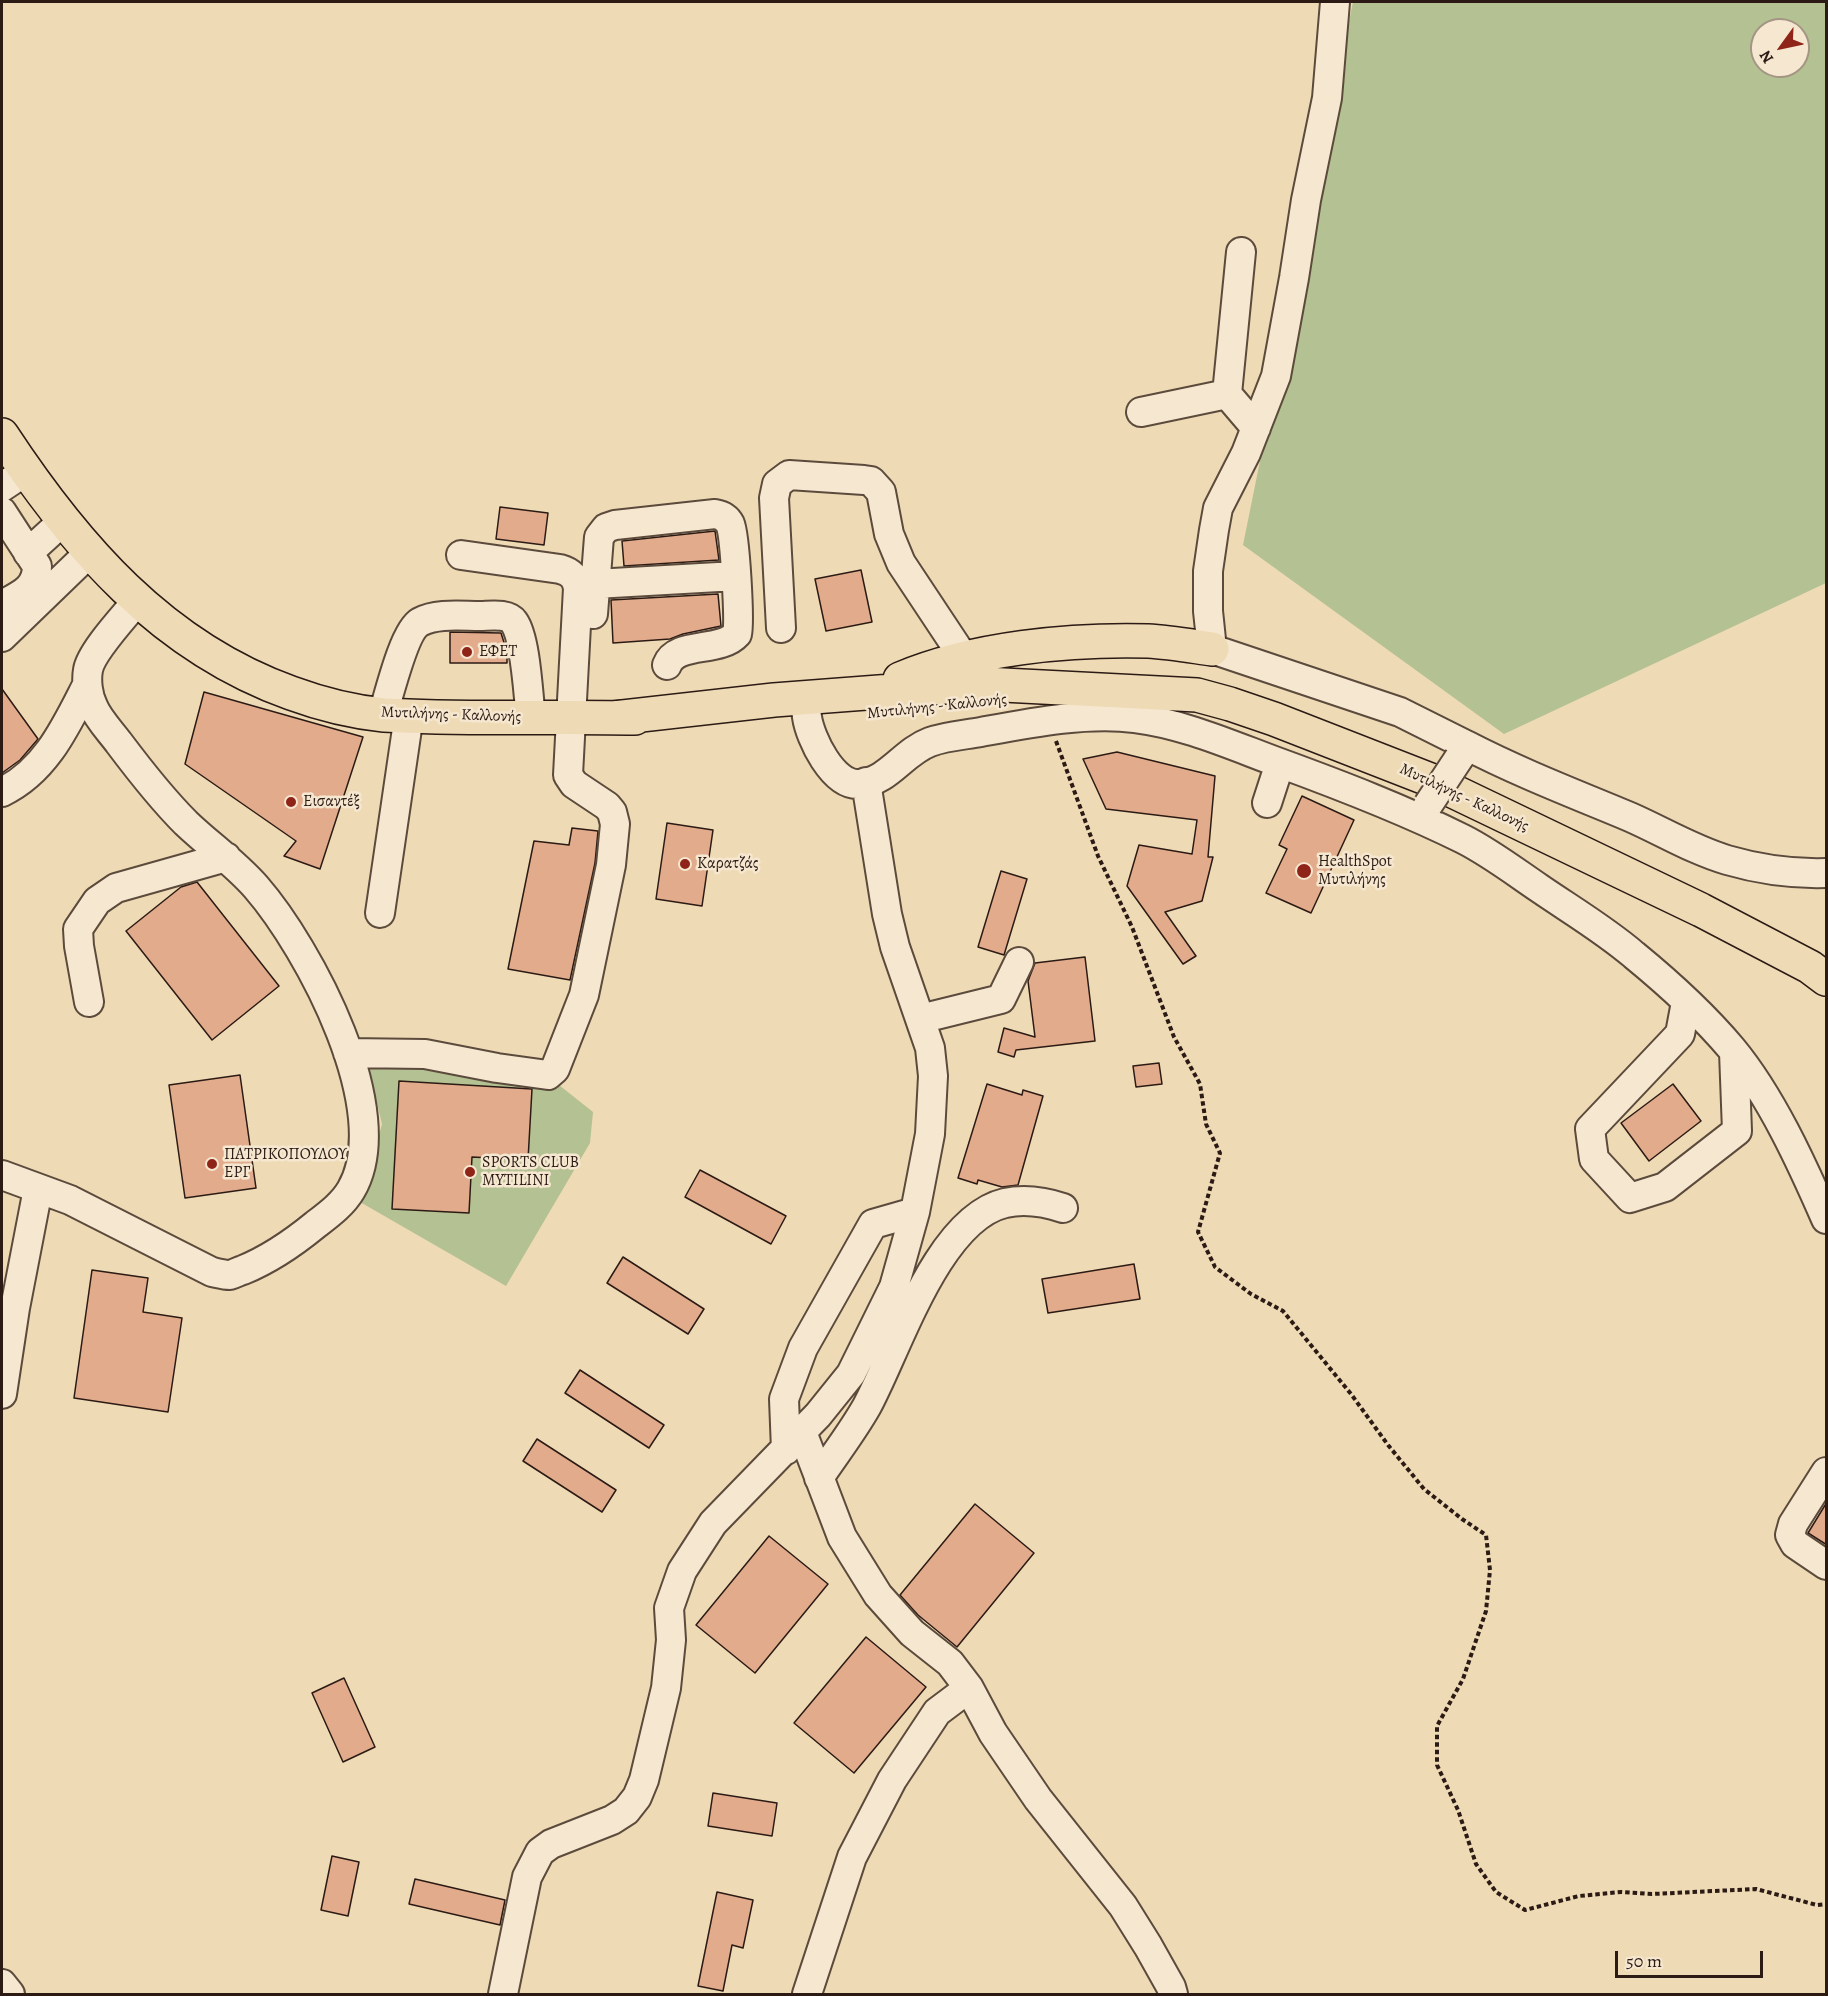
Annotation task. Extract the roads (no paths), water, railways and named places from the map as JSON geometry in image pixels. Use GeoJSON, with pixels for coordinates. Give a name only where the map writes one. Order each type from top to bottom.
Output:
{"type":"FeatureCollection","features":[{"type":"Feature","properties":{"kind":"main road","name":"Μυτιλήνης - Καλλονής"},"geometry":{"type":"LineString","coordinates":[[2,435],[14,479],[63,521],[137,601],[170,628],[213,657],[267,684],[319,703],[396,715],[590,718],[815,708],[981,705],[1079,689]]}},
{"type":"Feature","properties":{"kind":"main road"},"geometry":{"type":"LineString","coordinates":[[866,693],[926,668],[964,658],[1014,650],[1080,643],[1149,641],[1212,649]]}},
{"type":"Feature","properties":{"kind":"main road","name":"Μυτιλήνης - Καλλονής"},"geometry":{"type":"LineString","coordinates":[[815,708],[866,693],[984,684],[1197,696],[1230,704],[1439,784],[1701,910],[1810,967],[1827,979]]}},
{"type":"Feature","properties":{"kind":"street"},"geometry":{"type":"LineString","coordinates":[[1335,2],[1327,98],[1305,200],[1294,278],[1276,376],[1246,453],[1218,508],[1208,571],[1208,611],[1212,649],[1400,712],[1463,752],[1631,817],[1726,860],[1768,869],[1827,873]]}},
{"type":"Feature","properties":{"kind":"street"},"geometry":{"type":"LineString","coordinates":[[1241,252],[1227,394],[1256,428]]}},
{"type":"Feature","properties":{"kind":"street"},"geometry":{"type":"LineString","coordinates":[[1141,412],[1227,394]]}},
{"type":"Feature","properties":{"kind":"street"},"geometry":{"type":"LineString","coordinates":[[781,628],[774,498],[777,484],[789,475],[871,481],[881,492],[889,534],[901,564],[964,658]]}},
{"type":"Feature","properties":{"kind":"street"},"geometry":{"type":"LineString","coordinates":[[2,512],[38,566],[34,583],[29,590],[2,605]]}},
{"type":"Feature","properties":{"kind":"street"},"geometry":{"type":"LineString","coordinates":[[348,1053],[425,1054],[544,1076],[552,1073],[584,995],[611,865],[615,824],[612,812],[607,806],[574,784],[569,778],[590,718],[599,537],[606,528],[615,525],[715,514],[724,517],[730,524],[736,576],[737,634],[725,642],[675,654],[667,665]]}},
{"type":"Feature","properties":{"kind":"street"},"geometry":{"type":"LineString","coordinates":[[28,553],[63,521]]}},
{"type":"Feature","properties":{"kind":"street"},"geometry":{"type":"LineString","coordinates":[[2,637],[90,552]]}},
{"type":"Feature","properties":{"kind":"street"},"geometry":{"type":"LineString","coordinates":[[460,555],[560,569],[573,575],[578,588],[590,718]]}},
{"type":"Feature","properties":{"kind":"street"},"geometry":{"type":"LineString","coordinates":[[595,584],[736,576]]}},
{"type":"Feature","properties":{"kind":"street"},"geometry":{"type":"LineString","coordinates":[[2,1175],[70,1200],[212,1272],[230,1275],[276,1254],[333,1211],[351,1190],[360,1168],[365,1144],[364,1122],[348,1053],[322,988],[302,952],[258,888],[187,823],[152,787],[93,707],[87,685],[92,657],[137,601]]}},
{"type":"Feature","properties":{"kind":"street"},"geometry":{"type":"LineString","coordinates":[[380,913],[396,715],[408,634],[418,623],[446,616],[505,616],[514,622],[521,639],[531,718]]}},
{"type":"Feature","properties":{"kind":"street"},"geometry":{"type":"LineString","coordinates":[[2,792],[22,779],[52,750],[87,685]]}},
{"type":"Feature","properties":{"kind":"street"},"geometry":{"type":"LineString","coordinates":[[815,708],[822,754],[832,771],[849,783],[859,784],[886,774],[908,754],[930,742],[1049,721],[1111,717],[1135,718],[1195,731],[1280,763],[1425,812],[1634,954],[1686,1002],[1734,1052],[1767,1101],[1789,1140],[1827,1219]]}},
{"type":"Feature","properties":{"kind":"street"},"geometry":{"type":"LineString","coordinates":[[1425,812],[1463,752]]}},
{"type":"Feature","properties":{"kind":"street"},"geometry":{"type":"LineString","coordinates":[[1267,803],[1280,763]]}},
{"type":"Feature","properties":{"kind":"street"},"geometry":{"type":"LineString","coordinates":[[503,1995],[527,1877],[540,1852],[550,1844],[612,1820],[626,1811],[637,1797],[644,1780],[666,1688],[671,1640],[669,1608],[682,1571],[713,1523],[794,1441],[851,1374],[894,1287],[915,1212],[930,1134],[933,1076],[930,1048],[895,947],[866,782]]}},
{"type":"Feature","properties":{"kind":"street"},"geometry":{"type":"LineString","coordinates":[[89,1002],[78,929],[98,901],[116,888],[226,857]]}},
{"type":"Feature","properties":{"kind":"street"},"geometry":{"type":"LineString","coordinates":[[920,1018],[1001,999],[1019,962]]}},
{"type":"Feature","properties":{"kind":"street"},"geometry":{"type":"LineString","coordinates":[[1686,1002],[1680,1034],[1590,1129],[1594,1159],[1630,1198],[1665,1187],[1737,1131],[1734,1052]]}},
{"type":"Feature","properties":{"kind":"street"},"geometry":{"type":"LineString","coordinates":[[2,1394],[15,1308],[38,1189]]}},
{"type":"Feature","properties":{"kind":"street"},"geometry":{"type":"LineString","coordinates":[[819,1478],[867,1406],[932,1271],[955,1238],[986,1212],[1004,1203],[1043,1202],[1063,1209]]}},
{"type":"Feature","properties":{"kind":"street"},"geometry":{"type":"LineString","coordinates":[[915,1212],[873,1224],[803,1348],[784,1399],[794,1441],[819,1478],[842,1537],[878,1595],[912,1633],[950,1663],[969,1688],[993,1733],[1038,1798],[1123,1906],[1149,1946],[1173,1995]]}},
{"type":"Feature","properties":{"kind":"street"},"geometry":{"type":"LineString","coordinates":[[1827,1472],[1793,1524],[1790,1535],[1791,1541],[1827,1565]]}},
{"type":"Feature","properties":{"kind":"street"},"geometry":{"type":"LineString","coordinates":[[807,1995],[852,1857],[892,1780],[937,1712],[969,1688]]}},
{"type":"Feature","properties":{"kind":"street"},"geometry":{"type":"LineString","coordinates":[[2,1984],[10,1995]]}},
{"type":"Feature","properties":{"kind":"place","name":"ΕΦΕΤ"},"geometry":{"type":"Point","coordinates":[467,652]}},
{"type":"Feature","properties":{"kind":"place","name":"Εισαντέξ"},"geometry":{"type":"Point","coordinates":[291,802]}},
{"type":"Feature","properties":{"kind":"place","name":"Καρατζάς"},"geometry":{"type":"Point","coordinates":[685,864]}},
{"type":"Feature","properties":{"kind":"place","name":"HealthSpot Μυτιλήνης"},"geometry":{"type":"Point","coordinates":[1304,871]}},
{"type":"Feature","properties":{"kind":"place","name":"ΠΑΤΡΙΚΟΠΟΥΛΟΥ ΕΡΓ"},"geometry":{"type":"Point","coordinates":[212,1164]}},
{"type":"Feature","properties":{"kind":"place","name":"SPORTS CLUB MYTILINI"},"geometry":{"type":"Point","coordinates":[470,1172]}}]}
